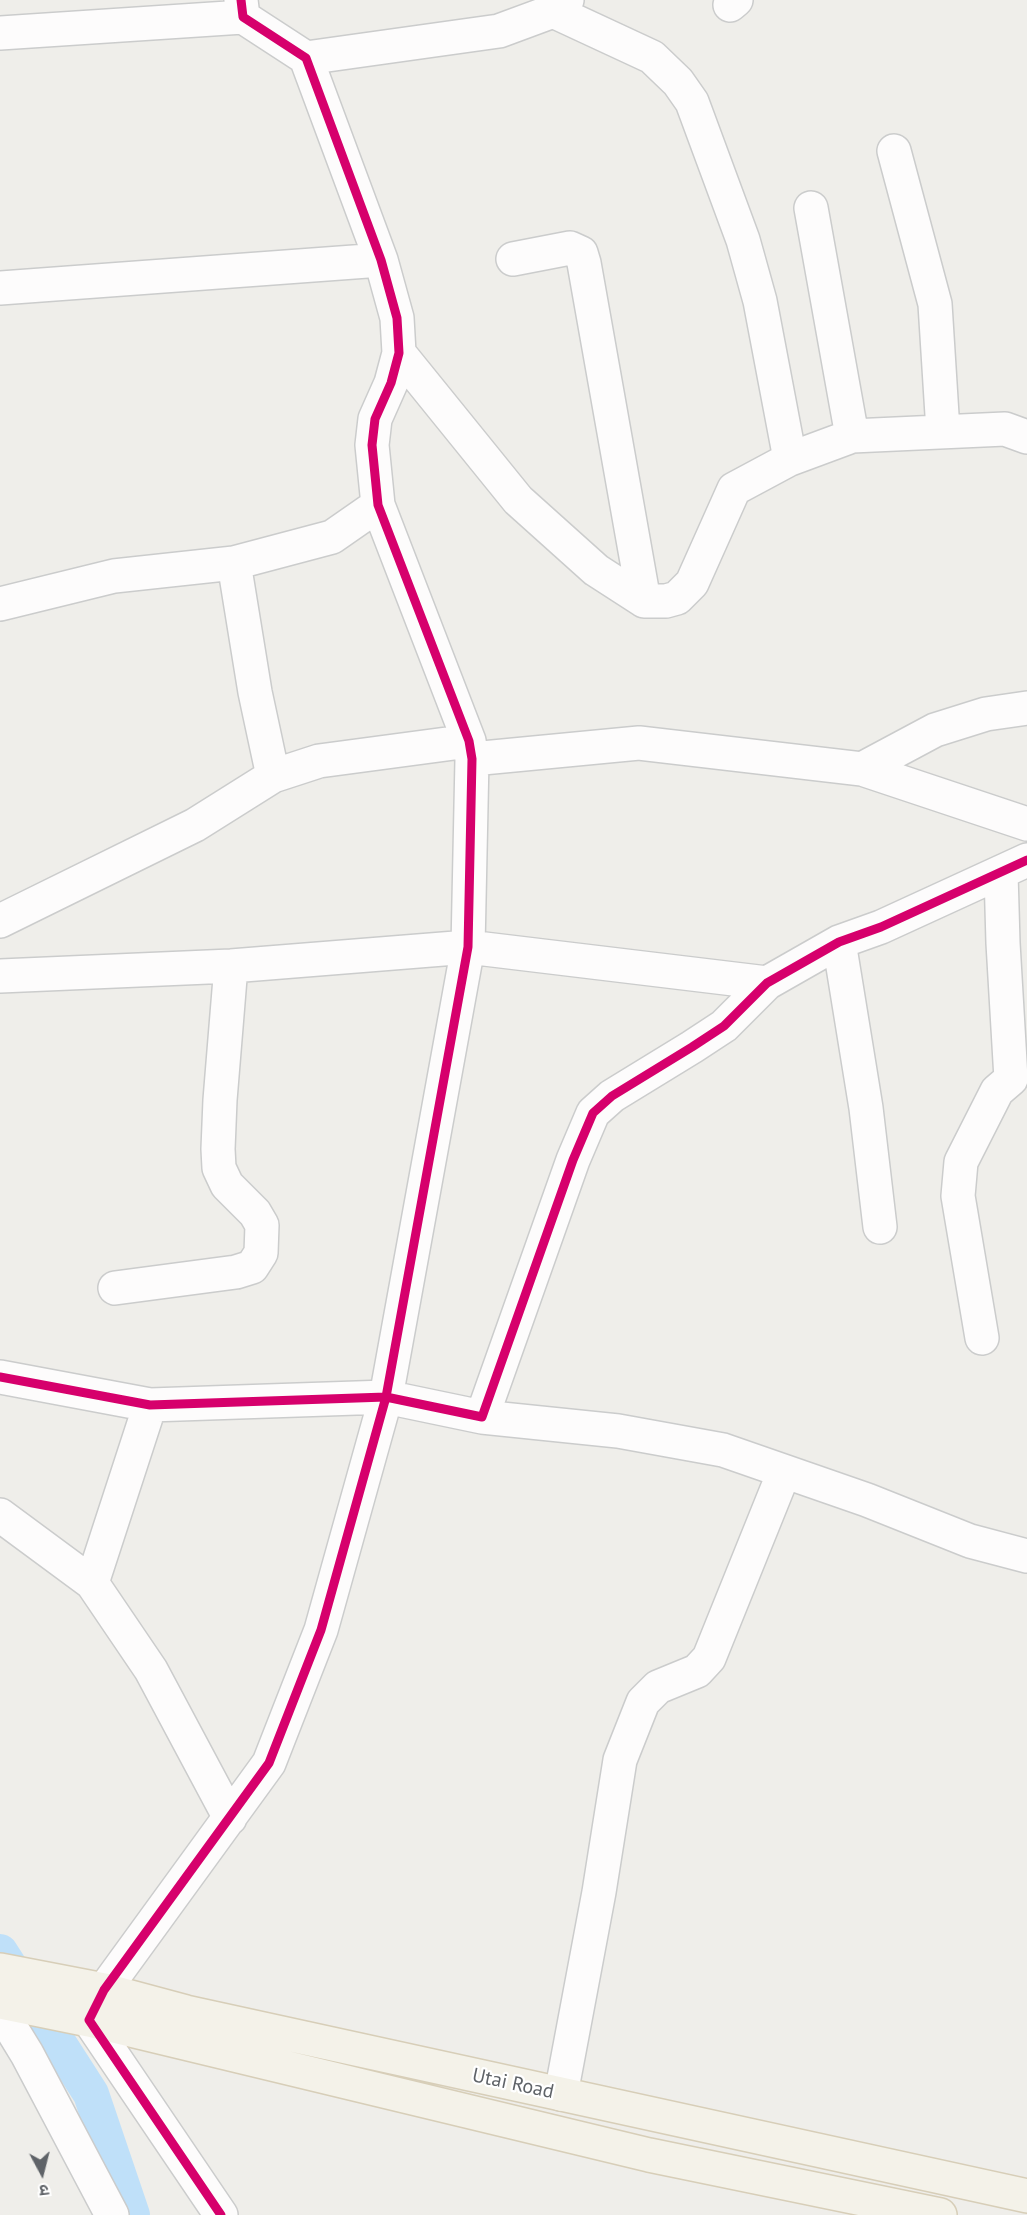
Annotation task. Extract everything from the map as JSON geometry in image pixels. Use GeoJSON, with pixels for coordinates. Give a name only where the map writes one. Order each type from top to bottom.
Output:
{"type":"FeatureCollection","features":[{"type":"Feature","properties":{"kind":"main road","name":"Utai Road"},"geometry":{"type":"LineString","coordinates":[[0,1970],[104,1990],[186,2012],[1027,2196]]}},
{"type":"Feature","properties":{"kind":"main road","name":"Utai Road"},"geometry":{"type":"LineString","coordinates":[[3,2005],[89,2020],[649,2155],[940,2215]]}},
{"type":"Feature","properties":{"kind":"street"},"geometry":{"type":"LineString","coordinates":[[306,58],[499,31],[560,6],[652,57],[678,82],[692,102],[743,240],[760,301],[790,459]]}},
{"type":"Feature","properties":{"kind":"street"},"geometry":{"type":"LineString","coordinates":[[0,33],[242,9],[306,58],[381,260],[397,318],[399,353],[391,383],[375,418],[372,445],[378,505],[470,750],[468,947],[386,1397],[321,1630],[269,1763],[104,1990],[89,2020],[221,2215]]}},
{"type":"Feature","properties":{"kind":"street"},"geometry":{"type":"LineString","coordinates":[[894,151],[935,304],[943,431]]}},
{"type":"Feature","properties":{"kind":"street"},"geometry":{"type":"LineString","coordinates":[[811,208],[852,436]]}},
{"type":"Feature","properties":{"kind":"street"},"geometry":{"type":"LineString","coordinates":[[513,259],[570,248],[581,253],[644,601]]}},
{"type":"Feature","properties":{"kind":"street"},"geometry":{"type":"LineString","coordinates":[[0,288],[381,260]]}},
{"type":"Feature","properties":{"kind":"street"},"geometry":{"type":"LineString","coordinates":[[399,353],[518,500],[596,570],[644,601],[666,601],[677,598],[692,583],[734,489],[790,459],[852,436],[1005,429],[1027,437]]}},
{"type":"Feature","properties":{"kind":"street"},"geometry":{"type":"LineString","coordinates":[[0,604],[114,576],[234,563],[332,537],[378,505]]}},
{"type":"Feature","properties":{"kind":"street"},"geometry":{"type":"LineString","coordinates":[[234,563],[255,692],[273,776]]}},
{"type":"Feature","properties":{"kind":"street"},"geometry":{"type":"LineString","coordinates":[[862,769],[935,730],[986,714],[1027,708]]}},
{"type":"Feature","properties":{"kind":"street"},"geometry":{"type":"LineString","coordinates":[[0,921],[195,825],[273,776],[319,761],[470,750],[639,743],[862,769],[1027,824]]}},
{"type":"Feature","properties":{"kind":"street"},"geometry":{"type":"LineString","coordinates":[[482,1417],[573,1160],[593,1113],[612,1096],[640,1077],[724,1026],[767,983],[839,942],[881,927],[1014,867]]}},
{"type":"Feature","properties":{"kind":"street"},"geometry":{"type":"LineString","coordinates":[[981,1338],[958,1196],[961,1161],[997,1091],[1019,1081],[1003,943],[1014,867]]}},
{"type":"Feature","properties":{"kind":"street"},"geometry":{"type":"LineString","coordinates":[[839,942],[866,1108],[880,1227]]}},
{"type":"Feature","properties":{"kind":"street"},"geometry":{"type":"LineString","coordinates":[[0,976],[231,966],[468,947],[767,983]]}},
{"type":"Feature","properties":{"kind":"street"},"geometry":{"type":"LineString","coordinates":[[115,1288],[236,1272],[252,1267],[261,1253],[262,1225],[255,1214],[227,1185],[219,1168],[220,1110],[231,966]]}},
{"type":"Feature","properties":{"kind":"street"},"geometry":{"type":"LineString","coordinates":[[0,1377],[150,1405],[386,1397],[482,1417],[630,1433],[723,1450],[867,1500],[970,1541],[1027,1556]]}},
{"type":"Feature","properties":{"kind":"street"},"geometry":{"type":"LineString","coordinates":[[92,1583],[150,1405]]}},
{"type":"Feature","properties":{"kind":"street"},"geometry":{"type":"LineString","coordinates":[[561,2094],[599,1892],[620,1760],[644,1702],[658,1687],[697,1671],[710,1658],[784,1472]]}},
{"type":"Feature","properties":{"kind":"street"},"geometry":{"type":"LineString","coordinates":[[0,1515],[92,1583],[151,1670],[230,1818]]}},
{"type":"Feature","properties":{"kind":"street"},"geometry":{"type":"LineString","coordinates":[[3,2005],[112,2215]]}},
{"type":"Feature","properties":{"kind":"waterway"},"geometry":{"type":"LineString","coordinates":[[0,1952],[91,2094],[132,2215]]}},
{"type":"Feature","properties":{"kind":"cycle path"},"geometry":{"type":"LineString","coordinates":[[221,2215],[89,2020],[104,1990],[269,1763],[321,1630],[386,1397],[468,947],[472,759],[469,741],[378,505],[372,445],[375,419],[391,383],[399,353],[397,318],[381,260],[306,58],[243,17],[241,0]]}},
{"type":"Feature","properties":{"kind":"cycle path"},"geometry":{"type":"LineString","coordinates":[[0,1377],[150,1405],[386,1397],[482,1417],[573,1160],[593,1113],[612,1096],[724,1026],[767,983],[839,942],[881,927],[1027,860]]}}]}
